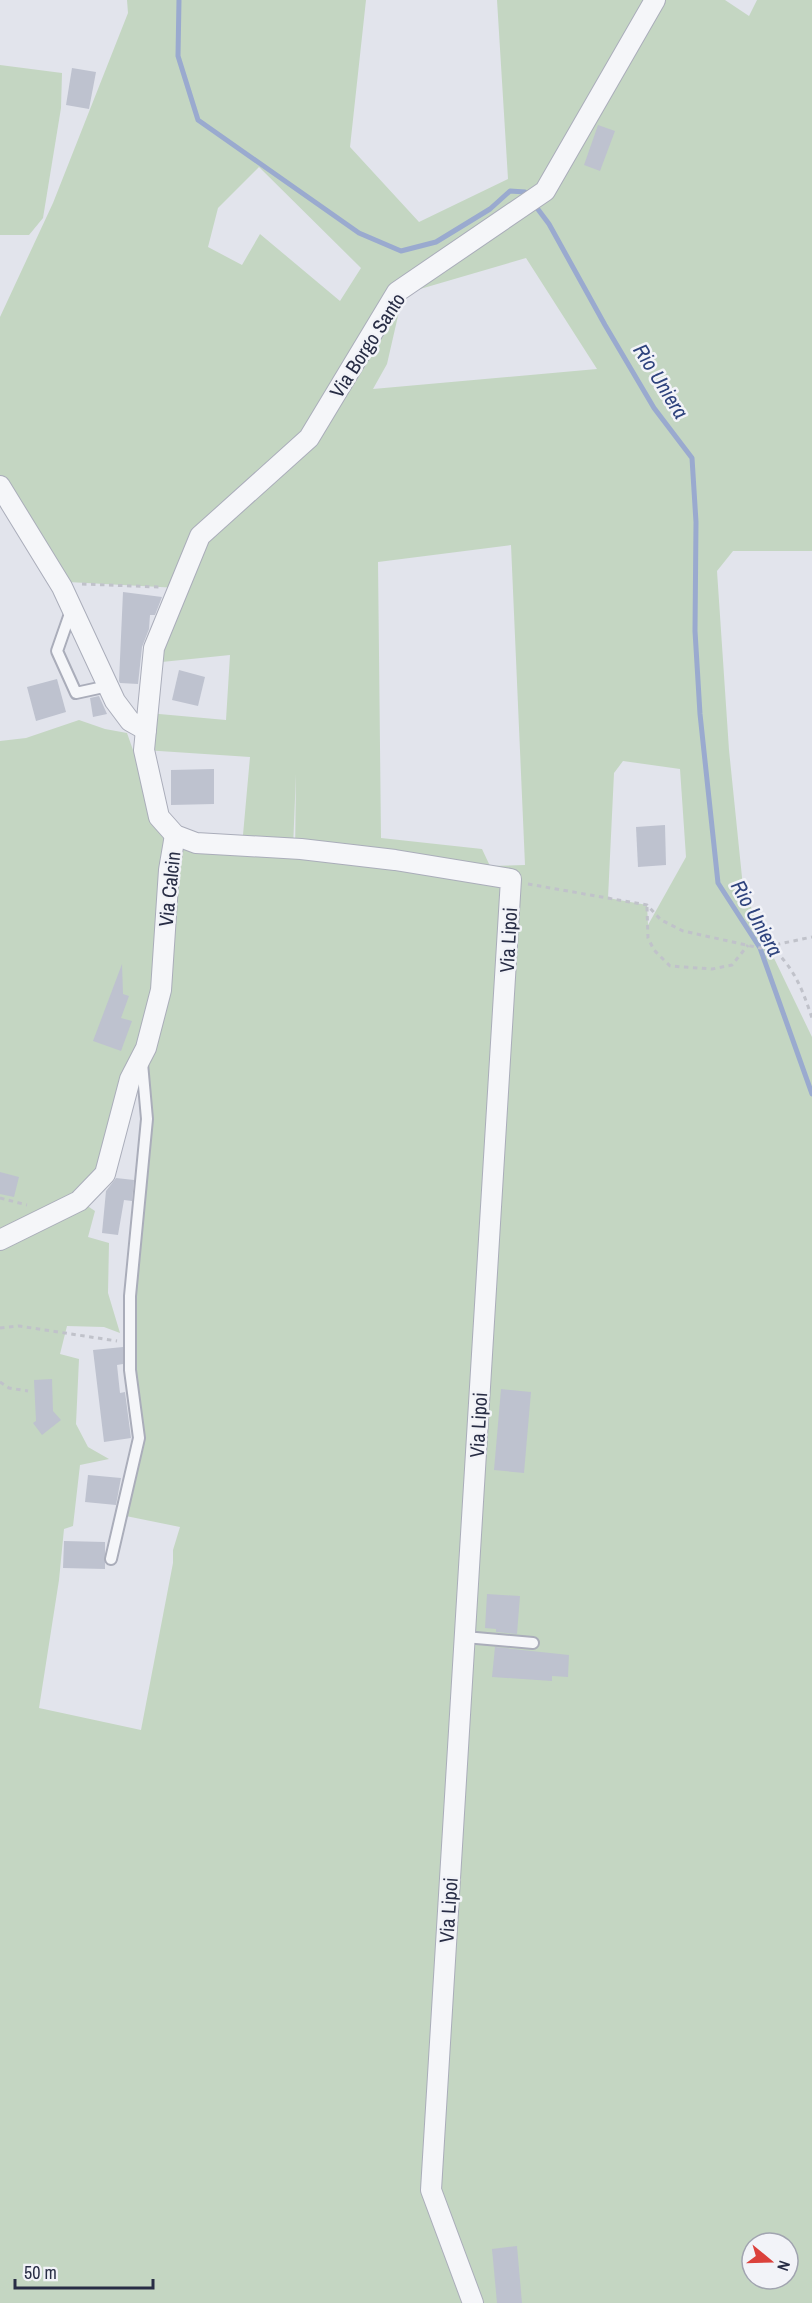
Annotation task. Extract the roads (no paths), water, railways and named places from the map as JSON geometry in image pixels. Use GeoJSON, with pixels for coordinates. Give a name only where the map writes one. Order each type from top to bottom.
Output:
{"type":"FeatureCollection","features":[{"type":"Feature","properties":{"kind":"street","name":"Via Borgo Santo"},"geometry":{"type":"LineString","coordinates":[[146,730],[154,648],[200,536],[309,438],[397,292],[545,191],[655,0]]}},
{"type":"Feature","properties":{"kind":"street"},"geometry":{"type":"LineString","coordinates":[[0,486],[72,608],[115,701],[130,721],[146,730]]}},
{"type":"Feature","properties":{"kind":"street","name":"Via Calcin"},"geometry":{"type":"LineString","coordinates":[[0,1240],[79,1202],[105,1173],[130,1079],[141,1057],[161,990],[169,870],[175,835],[159,817],[144,750],[146,730]]}},
{"type":"Feature","properties":{"kind":"street","name":"Via Lipoi"},"geometry":{"type":"LineString","coordinates":[[175,835],[196,843],[313,850],[395,860],[511,879],[431,2190],[474,2303]]}},
{"type":"Feature","properties":{"kind":"lane"},"geometry":{"type":"LineString","coordinates":[[72,608],[57,651],[76,693],[108,686]]}},
{"type":"Feature","properties":{"kind":"lane"},"geometry":{"type":"LineString","coordinates":[[111,1559],[139,1438],[130,1370],[130,1296],[147,1119],[141,1057]]}},
{"type":"Feature","properties":{"kind":"lane"},"geometry":{"type":"LineString","coordinates":[[465,1637],[534,1643]]}},
{"type":"Feature","properties":{"kind":"waterway","name":"Rio Uniera"},"geometry":{"type":"LineString","coordinates":[[179,0],[178,56],[198,120],[359,233],[401,251],[436,242],[490,209],[510,191],[525,192],[529,196]]}},
{"type":"Feature","properties":{"kind":"waterway","name":"Rio Uniera"},"geometry":{"type":"LineString","coordinates":[[534,204],[549,224],[654,408],[692,458],[696,522],[695,631],[700,714],[718,883],[760,948],[812,1094]]}}]}
